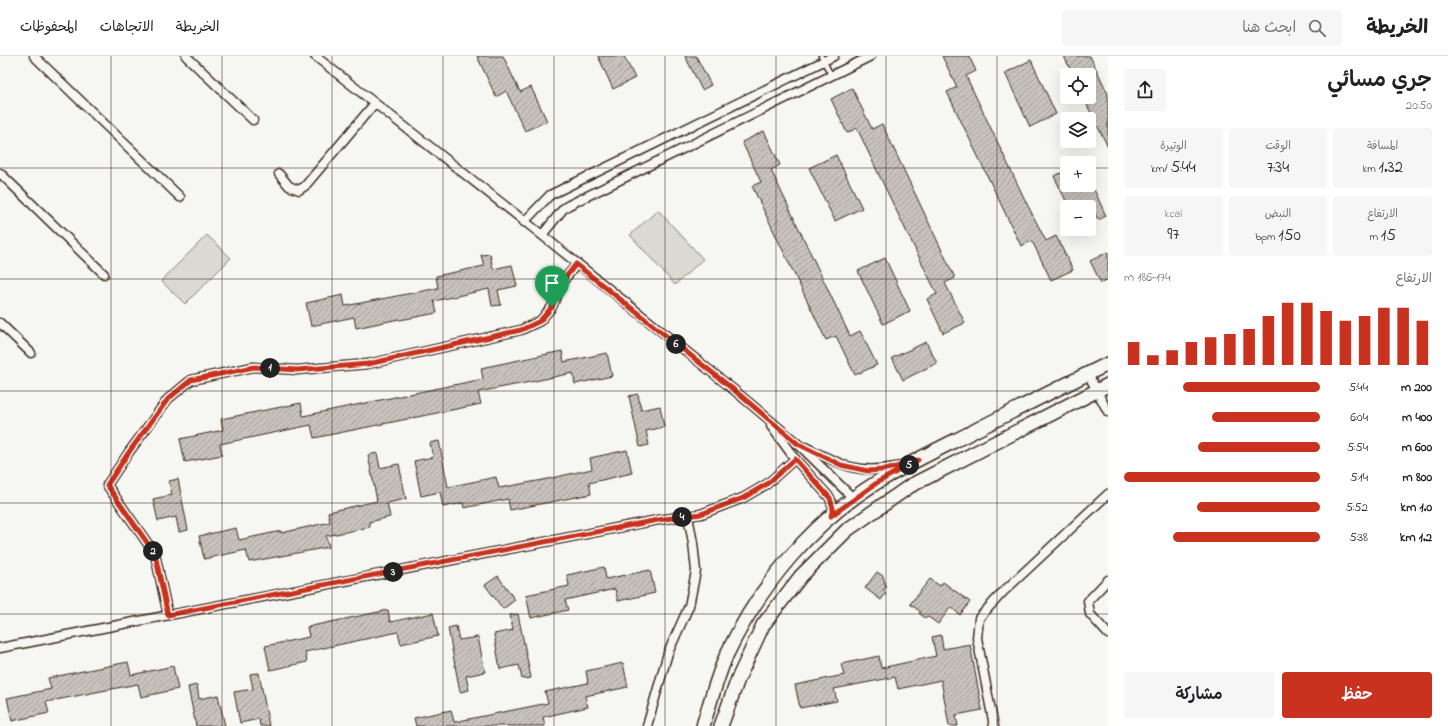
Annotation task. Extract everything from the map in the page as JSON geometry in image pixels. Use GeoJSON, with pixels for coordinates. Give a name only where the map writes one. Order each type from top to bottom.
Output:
{"type":"FeatureCollection","features":[{"type":"Feature","properties":{"kind":"main road"},"geometry":{"type":"LineString","coordinates":[[703,726],[715,685],[727,655],[756,602],[790,557],[831,516],[878,482],[918,460],[1108,364]]}},
{"type":"Feature","properties":{"kind":"main road"},"geometry":{"type":"LineString","coordinates":[[721,726],[738,679],[764,625],[801,576],[847,530],[910,486],[1108,385]]}},
{"type":"Feature","properties":{"kind":"street"},"geometry":{"type":"LineString","coordinates":[[34,56],[180,197]]}},
{"type":"Feature","properties":{"kind":"street"},"geometry":{"type":"LineString","coordinates":[[186,56],[253,120]]}},
{"type":"Feature","properties":{"kind":"street"},"geometry":{"type":"LineString","coordinates":[[315,56],[542,235],[576,264],[734,390],[798,444],[854,499]]}},
{"type":"Feature","properties":{"kind":"street"},"geometry":{"type":"LineString","coordinates":[[524,222],[550,195],[823,59],[834,56]]}},
{"type":"Feature","properties":{"kind":"street"},"geometry":{"type":"LineString","coordinates":[[542,235],[564,208],[569,205],[871,56]]}},
{"type":"Feature","properties":{"kind":"street"},"geometry":{"type":"LineString","coordinates":[[279,174],[289,186],[298,190],[305,186],[375,103]]}},
{"type":"Feature","properties":{"kind":"street"},"geometry":{"type":"LineString","coordinates":[[0,173],[104,274]]}},
{"type":"Feature","properties":{"kind":"street"},"geometry":{"type":"LineString","coordinates":[[168,615],[155,554],[107,485],[168,399],[191,380],[238,370],[254,367],[297,370],[368,364],[521,330],[540,321],[552,307],[562,282],[576,264]]}},
{"type":"Feature","properties":{"kind":"street"},"geometry":{"type":"LineString","coordinates":[[0,323],[30,353]]}},
{"type":"Feature","properties":{"kind":"street"},"geometry":{"type":"LineString","coordinates":[[1088,374],[1108,412]]}},
{"type":"Feature","properties":{"kind":"street"},"geometry":{"type":"LineString","coordinates":[[764,416],[795,459],[830,498],[833,508],[831,516]]}},
{"type":"Feature","properties":{"kind":"street"},"geometry":{"type":"LineString","coordinates":[[798,444],[841,465],[868,471],[896,467],[918,460]]}},
{"type":"Feature","properties":{"kind":"street"},"geometry":{"type":"LineString","coordinates":[[0,648],[658,520],[701,514],[743,498],[767,484],[795,459]]}},
{"type":"Feature","properties":{"kind":"street"},"geometry":{"type":"LineString","coordinates":[[994,726],[977,638],[979,618],[1003,592],[1108,494]]}},
{"type":"Feature","properties":{"kind":"street"},"geometry":{"type":"LineString","coordinates":[[646,726],[668,653],[689,606],[696,571],[694,543],[688,516]]}},
{"type":"Feature","properties":{"kind":"street"},"geometry":{"type":"LineString","coordinates":[[1108,580],[1088,601],[1090,614],[1108,634]]}},
{"type":"Feature","properties":{"kind":"lane"},"geometry":{"type":"LineString","coordinates":[[823,59],[831,75]]}},
{"type":"Feature","properties":{"kind":"shaded area"},"geometry":{"type":"Polygon","coordinates":[[[658,210],[703,259],[675,285],[630,235],[658,210]]]}},
{"type":"Feature","properties":{"kind":"shaded area"},"geometry":{"type":"Polygon","coordinates":[[[207,235],[231,258],[185,304],[161,281],[207,235]]]}},
{"type":"Feature","properties":{"kind":"building"},"geometry":{"type":"Polygon","coordinates":[[[477,56],[503,56],[520,92],[531,87],[547,121],[525,131],[506,91],[496,97],[477,56]]]}},
{"type":"Feature","properties":{"kind":"building"},"geometry":{"type":"Polygon","coordinates":[[[598,56],[624,56],[635,78],[613,89],[598,56]]]}},
{"type":"Feature","properties":{"kind":"building"},"geometry":{"type":"Polygon","coordinates":[[[685,56],[696,56],[711,85],[702,90],[685,56]]]}},
{"type":"Feature","properties":{"kind":"building"},"geometry":{"type":"Polygon","coordinates":[[[942,56],[969,56],[976,71],[966,76],[1026,202],[1046,241],[1056,236],[1073,270],[1051,280],[1032,241],[1021,246],[947,92],[957,87],[942,56]]]}},
{"type":"Feature","properties":{"kind":"building"},"geometry":{"type":"Polygon","coordinates":[[[1064,56],[1090,56],[1096,68],[1070,68],[1064,56]]]}},
{"type":"Feature","properties":{"kind":"building"},"geometry":{"type":"Polygon","coordinates":[[[1031,60],[1056,114],[1030,127],[1005,73],[1031,60]]]}},
{"type":"Feature","properties":{"kind":"building"},"geometry":{"type":"Polygon","coordinates":[[[1096,69],[1108,94],[1108,147],[1096,123],[1096,112],[1090,112],[1086,104],[1096,104],[1096,69]]]}},
{"type":"Feature","properties":{"kind":"building"},"geometry":{"type":"Polygon","coordinates":[[[852,88],[872,129],[882,124],[955,278],[945,283],[965,323],[943,333],[927,299],[937,294],[857,128],[847,133],[831,99],[852,88]]]}},
{"type":"Feature","properties":{"kind":"building"},"geometry":{"type":"Polygon","coordinates":[[[764,131],[780,165],[771,170],[850,336],[860,331],[877,365],[855,375],[836,336],[826,340],[752,186],[761,182],[742,142],[764,131]]]}},
{"type":"Feature","properties":{"kind":"building"},"geometry":{"type":"Polygon","coordinates":[[[836,155],[862,208],[835,221],[809,168],[836,155]]]}},
{"type":"Feature","properties":{"kind":"building"},"geometry":{"type":"Polygon","coordinates":[[[1060,173],[1060,188],[1054,176],[1060,173]]]}},
{"type":"Feature","properties":{"kind":"building"},"geometry":{"type":"Polygon","coordinates":[[[1062,192],[1095,192],[1106,216],[1098,220],[1096,216],[1096,200],[1066,200],[1062,192]]]}},
{"type":"Feature","properties":{"kind":"building"},"geometry":{"type":"Polygon","coordinates":[[[1108,252],[1108,279],[1101,283],[1090,261],[1108,252]]]}},
{"type":"Feature","properties":{"kind":"building"},"geometry":{"type":"Polygon","coordinates":[[[490,254],[493,269],[512,265],[517,286],[498,290],[501,305],[492,306],[489,289],[434,301],[437,313],[356,328],[354,317],[311,326],[306,303],[343,295],[345,306],[438,288],[436,276],[484,266],[481,255],[490,254]]]}},
{"type":"Feature","properties":{"kind":"building"},"geometry":{"type":"Polygon","coordinates":[[[885,258],[910,311],[883,324],[858,271],[885,258]]]}},
{"type":"Feature","properties":{"kind":"building"},"geometry":{"type":"Polygon","coordinates":[[[926,342],[937,363],[903,380],[892,358],[926,342]]]}},
{"type":"Feature","properties":{"kind":"building"},"geometry":{"type":"Polygon","coordinates":[[[562,351],[564,362],[607,353],[612,376],[575,384],[573,373],[478,392],[481,404],[314,438],[311,425],[220,444],[222,455],[185,462],[180,439],[223,430],[221,419],[301,403],[303,416],[483,379],[481,368],[562,351]]]}},
{"type":"Feature","properties":{"kind":"building"},"geometry":{"type":"Polygon","coordinates":[[[638,394],[641,410],[660,406],[664,427],[646,431],[649,445],[640,447],[629,396],[638,394]]]}},
{"type":"Feature","properties":{"kind":"building"},"geometry":{"type":"Polygon","coordinates":[[[439,441],[448,487],[496,477],[499,488],[543,480],[592,469],[590,458],[627,450],[632,473],[589,483],[591,494],[510,510],[508,499],[464,508],[463,503],[443,507],[440,492],[421,496],[414,461],[433,457],[430,443],[439,441]]]}},
{"type":"Feature","properties":{"kind":"building"},"geometry":{"type":"Polygon","coordinates":[[[377,453],[380,468],[399,464],[406,499],[387,503],[390,517],[369,522],[370,527],[326,536],[329,547],[249,562],[246,550],[204,559],[199,536],[236,528],[239,540],[281,531],[281,533],[330,522],[328,512],[377,501],[368,455],[377,453]]]}},
{"type":"Feature","properties":{"kind":"building"},"geometry":{"type":"Polygon","coordinates":[[[178,479],[188,530],[179,532],[176,517],[158,521],[153,499],[172,495],[169,481],[178,479]]]}},
{"type":"Feature","properties":{"kind":"building"},"geometry":{"type":"Polygon","coordinates":[[[604,567],[606,579],[650,570],[655,593],[618,601],[615,589],[565,600],[568,610],[531,618],[526,595],[569,586],[567,575],[604,567]]]}},
{"type":"Feature","properties":{"kind":"building"},"geometry":{"type":"Polygon","coordinates":[[[877,572],[883,576],[886,587],[883,591],[886,593],[881,600],[865,588],[877,572]]]}},
{"type":"Feature","properties":{"kind":"building"},"geometry":{"type":"Polygon","coordinates":[[[498,576],[515,600],[503,609],[485,585],[498,576]]]}},
{"type":"Feature","properties":{"kind":"building"},"geometry":{"type":"Polygon","coordinates":[[[930,579],[940,586],[943,582],[970,602],[960,615],[951,607],[938,624],[927,616],[925,618],[919,613],[921,612],[910,604],[930,579]]]}},
{"type":"Feature","properties":{"kind":"building"},"geometry":{"type":"Polygon","coordinates":[[[388,610],[390,622],[433,613],[438,636],[401,644],[398,632],[305,652],[307,662],[270,670],[265,646],[309,637],[307,627],[388,610]]]}},
{"type":"Feature","properties":{"kind":"building"},"geometry":{"type":"Polygon","coordinates":[[[518,614],[531,678],[522,679],[519,665],[500,669],[494,634],[513,630],[510,615],[518,614]]]}},
{"type":"Feature","properties":{"kind":"building"},"geometry":{"type":"Polygon","coordinates":[[[456,626],[459,640],[478,637],[485,672],[466,676],[469,690],[460,692],[448,628],[456,626]]]}},
{"type":"Feature","properties":{"kind":"building"},"geometry":{"type":"Polygon","coordinates":[[[941,635],[943,649],[970,644],[982,710],[956,715],[958,726],[949,726],[941,680],[898,689],[895,677],[834,689],[837,701],[800,708],[795,685],[844,675],[841,664],[879,656],[881,668],[936,656],[932,637],[941,635]]]}},
{"type":"Feature","properties":{"kind":"building"},"geometry":{"type":"Polygon","coordinates":[[[128,662],[131,675],[173,666],[178,689],[141,697],[138,684],[96,692],[46,702],[49,713],[12,721],[7,698],[51,689],[48,678],[128,662]]]}},
{"type":"Feature","properties":{"kind":"building"},"geometry":{"type":"Polygon","coordinates":[[[623,663],[628,687],[585,696],[588,707],[543,717],[545,726],[416,726],[414,718],[451,710],[454,722],[548,703],[545,692],[588,683],[586,671],[623,663]]]}},
{"type":"Feature","properties":{"kind":"building"},"geometry":{"type":"Polygon","coordinates":[[[259,673],[269,726],[260,726],[259,719],[240,723],[234,692],[253,689],[250,674],[259,673]]]}},
{"type":"Feature","properties":{"kind":"building"},"geometry":{"type":"Polygon","coordinates":[[[197,685],[199,699],[218,695],[225,726],[196,726],[188,687],[197,685]]]}},
{"type":"Feature","properties":{"kind":"route"},"geometry":{"type":"LineString","coordinates":[[576,264],[734,390],[798,444],[841,465],[868,471],[896,467],[918,460],[878,482],[831,516],[833,508],[830,498],[795,459],[767,484],[743,498],[701,514],[658,520],[168,615],[155,554],[107,485],[168,399],[191,380],[254,367],[297,370],[368,364],[521,330],[540,321],[552,307],[562,282],[576,264]]}}]}
